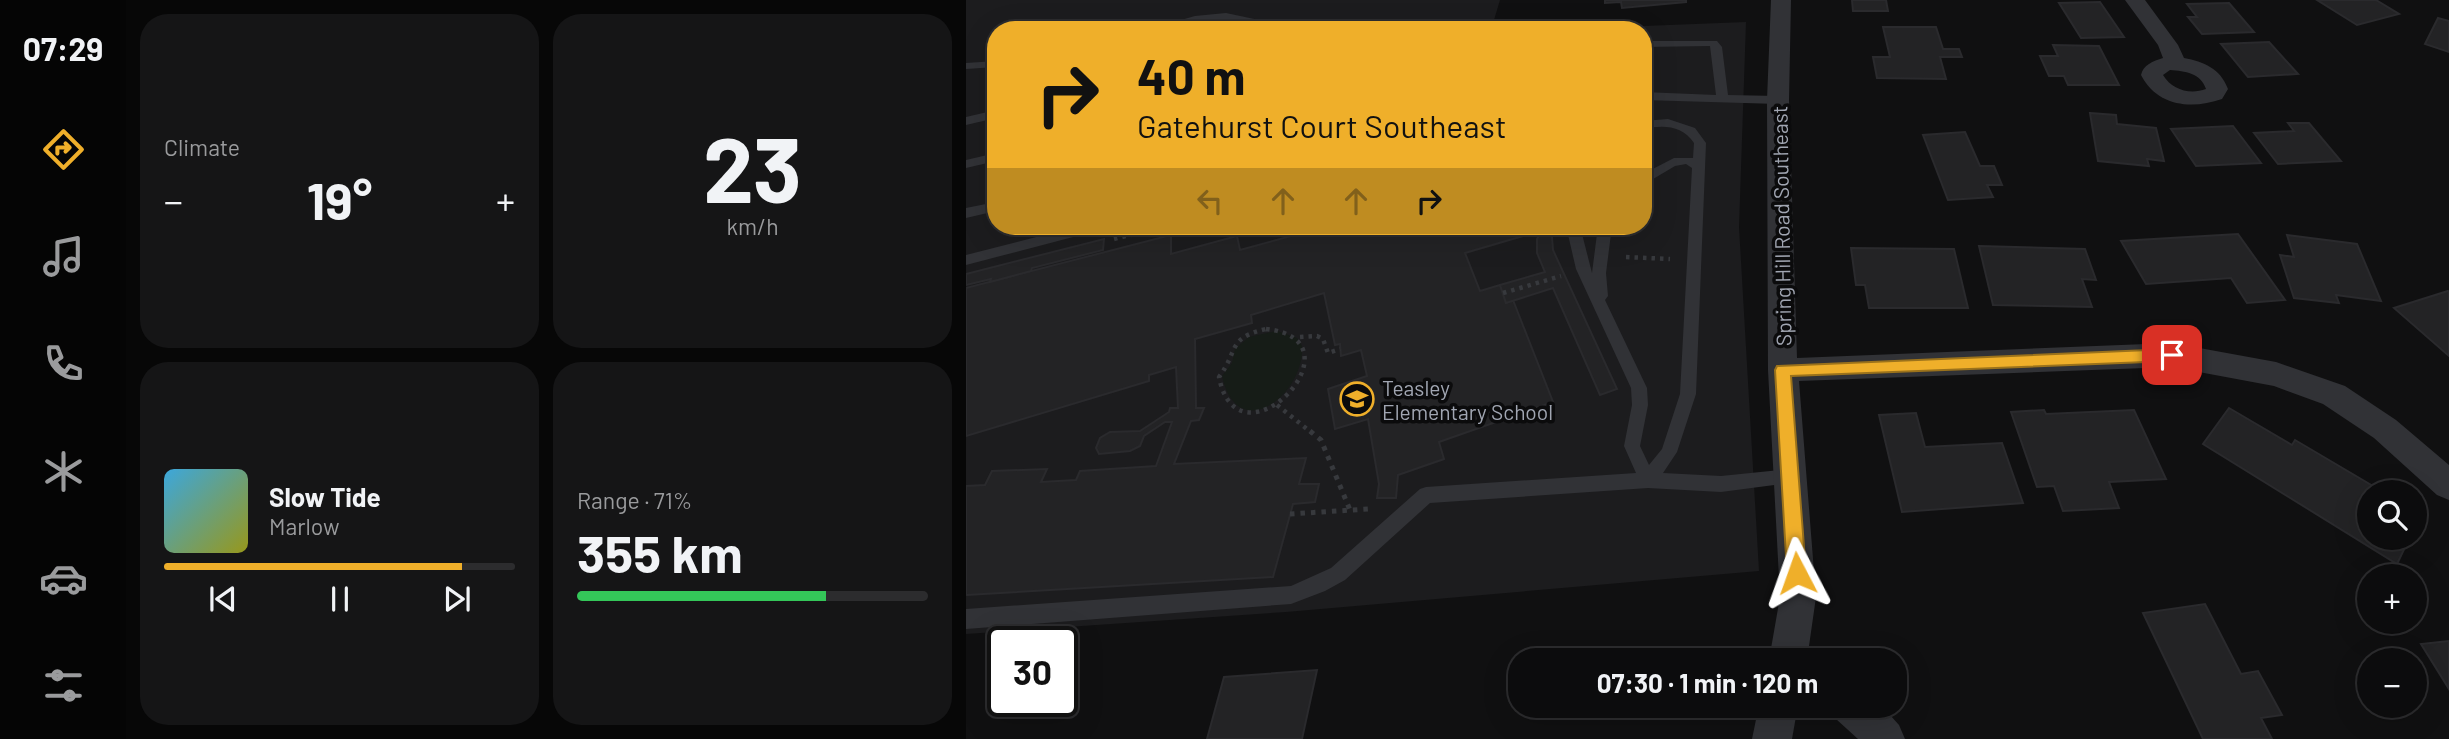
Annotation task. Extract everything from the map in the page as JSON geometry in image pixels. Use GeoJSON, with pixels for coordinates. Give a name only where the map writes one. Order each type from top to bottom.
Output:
{"type":"FeatureCollection","features":[{"type":"Feature","properties":{"kind":"street","name":"Spring Hill Road Southeast"},"geometry":{"type":"LineString","coordinates":[[1781,0],[1778,100],[1783,370],[1798,597],[1790,648]]}},
{"type":"Feature","properties":{"kind":"street"},"geometry":{"type":"LineString","coordinates":[[2135,0],[2168,45],[2175,63]]}},
{"type":"Feature","properties":{"kind":"street"},"geometry":{"type":"LineString","coordinates":[[1783,370],[2172,355],[2276,374],[2333,395],[2385,429],[2449,485]]}},
{"type":"Feature","properties":{"kind":"street"},"geometry":{"type":"LineString","coordinates":[[1772,739],[1776,718]]}},
{"type":"Feature","properties":{"kind":"street"},"geometry":{"type":"LineString","coordinates":[[1863,718],[1885,739]]}},
{"type":"Feature","properties":{"kind":"lane"},"geometry":{"type":"LineString","coordinates":[[1185,21],[1217,17],[1249,21]]}},
{"type":"Feature","properties":{"kind":"lane"},"geometry":{"type":"LineString","coordinates":[[1652,44],[1713,43],[1716,47],[1722,98]]}},
{"type":"Feature","properties":{"kind":"lane"},"geometry":{"type":"LineString","coordinates":[[966,66],[987,65]]}},
{"type":"Feature","properties":{"kind":"lane"},"geometry":{"type":"LineString","coordinates":[[1652,96],[1778,100]]}},
{"type":"Feature","properties":{"kind":"lane"},"geometry":{"type":"LineString","coordinates":[[966,121],[987,116]]}},
{"type":"Feature","properties":{"kind":"lane"},"geometry":{"type":"LineString","coordinates":[[1648,480],[1669,452],[1688,394],[1700,143],[1697,135],[1689,129],[1665,122],[1652,124]]}},
{"type":"Feature","properties":{"kind":"lane"},"geometry":{"type":"LineString","coordinates":[[966,164],[987,159]]}},
{"type":"Feature","properties":{"kind":"lane"},"geometry":{"type":"LineString","coordinates":[[1652,175],[1672,163],[1684,160],[1699,167]]}},
{"type":"Feature","properties":{"kind":"lane"},"geometry":{"type":"LineString","coordinates":[[966,213],[987,208]]}},
{"type":"Feature","properties":{"kind":"lane"},"geometry":{"type":"LineString","coordinates":[[966,260],[1062,235]]}},
{"type":"Feature","properties":{"kind":"lane"},"geometry":{"type":"LineString","coordinates":[[1575,235],[1583,269],[1639,388],[1640,405],[1632,446],[1648,480]]}},
{"type":"Feature","properties":{"kind":"lane"},"geometry":{"type":"LineString","coordinates":[[1602,309],[1598,273],[1604,235]]}},
{"type":"Feature","properties":{"kind":"lane"},"geometry":{"type":"LineString","coordinates":[[966,619],[1291,595],[1338,574],[1426,495],[1648,480],[1721,484],[1790,477]]}},
{"type":"Feature","properties":{"kind":"path"},"geometry":{"type":"LineString","coordinates":[[1299,337],[1307,350],[1305,362],[1287,396],[1277,405],[1258,413],[1228,406],[1219,377],[1229,363],[1232,347],[1251,333],[1278,328],[1299,337],[1317,336],[1323,339],[1328,353],[1340,349]]}},
{"type":"Feature","properties":{"kind":"path"},"geometry":{"type":"LineString","coordinates":[[1277,405],[1321,440],[1350,510]]}},
{"type":"Feature","properties":{"kind":"path"},"geometry":{"type":"LineString","coordinates":[[1290,514],[1414,506]]}},
{"type":"Feature","properties":{"kind":"shaded area","name":"Teasley Elementary School"},"geometry":{"type":"Polygon","coordinates":[[[966,0],[1500,0],[1494,21],[987,21],[987,235],[1652,235],[1652,26],[1746,22],[1739,227],[1759,571],[1286,612],[1078,626],[987,626],[987,633],[966,634],[966,0]]]}},
{"type":"Feature","properties":{"kind":"shaded area"},"geometry":{"type":"Polygon","coordinates":[[[1277,331],[1297,338],[1302,346],[1300,364],[1293,381],[1269,406],[1255,410],[1242,408],[1230,397],[1222,376],[1232,363],[1235,349],[1249,337],[1277,331]]]}},
{"type":"Feature","properties":{"kind":"building"},"geometry":{"type":"Polygon","coordinates":[[[1605,0],[1686,2],[1622,8],[1621,2],[1605,3],[1605,0]]]}},
{"type":"Feature","properties":{"kind":"building"},"geometry":{"type":"Polygon","coordinates":[[[1852,0],[1886,0],[1888,11],[1853,11],[1852,0]]]}},
{"type":"Feature","properties":{"kind":"building"},"geometry":{"type":"Polygon","coordinates":[[[2317,0],[2376,0],[2399,14],[2357,25],[2317,0]]]}},
{"type":"Feature","properties":{"kind":"building"},"geometry":{"type":"Polygon","coordinates":[[[2100,2],[2124,37],[2081,38],[2059,3],[2100,2]]]}},
{"type":"Feature","properties":{"kind":"building"},"geometry":{"type":"Polygon","coordinates":[[[2229,3],[2254,32],[2202,34],[2188,17],[2197,17],[2187,4],[2229,3]]]}},
{"type":"Feature","properties":{"kind":"building"},"geometry":{"type":"Polygon","coordinates":[[[2438,18],[2449,21],[2449,52],[2425,44],[2438,18]]]}},
{"type":"Feature","properties":{"kind":"building"},"geometry":{"type":"Polygon","coordinates":[[[1883,27],[1936,27],[1943,49],[1959,49],[1962,57],[1940,57],[1946,79],[1877,78],[1873,57],[1890,57],[1883,27]]]}},
{"type":"Feature","properties":{"kind":"building"},"geometry":{"type":"Polygon","coordinates":[[[2269,42],[2298,74],[2248,77],[2221,44],[2269,42]]]}},
{"type":"Feature","properties":{"kind":"building"},"geometry":{"type":"Polygon","coordinates":[[[2053,45],[2099,46],[2119,85],[2068,85],[2064,76],[2049,76],[2040,56],[2058,56],[2053,45]]]}},
{"type":"Feature","properties":{"kind":"building"},"geometry":{"type":"Polygon","coordinates":[[[2090,113],[2116,115],[2117,124],[2156,128],[2164,161],[2147,159],[2149,166],[2098,161],[2090,113]]]}},
{"type":"Feature","properties":{"kind":"building"},"geometry":{"type":"Polygon","coordinates":[[[2288,123],[2309,123],[2341,161],[2278,164],[2254,133],[2294,131],[2288,123]]]}},
{"type":"Feature","properties":{"kind":"building"},"geometry":{"type":"Polygon","coordinates":[[[2233,126],[2261,163],[2196,166],[2171,129],[2233,126]]]}},
{"type":"Feature","properties":{"kind":"building"},"geometry":{"type":"Polygon","coordinates":[[[1965,132],[1980,166],[1994,166],[2002,185],[1987,185],[1993,197],[1948,200],[1923,135],[1965,132]]]}},
{"type":"Feature","properties":{"kind":"building"},"geometry":{"type":"Polygon","coordinates":[[[2238,234],[2285,300],[2247,303],[2231,278],[2146,284],[2121,241],[2238,234]]]}},
{"type":"Feature","properties":{"kind":"building"},"geometry":{"type":"Polygon","coordinates":[[[1171,235],[1171,254],[1237,236],[1240,250],[1295,235],[1526,235],[1465,253],[1480,291],[1500,285],[1506,303],[1513,300],[1553,402],[1439,442],[1444,459],[1398,475],[1396,498],[1377,498],[1379,484],[1368,419],[1335,429],[1328,389],[1367,376],[1361,350],[1341,356],[1340,344],[1335,345],[1324,293],[1251,315],[1252,323],[1195,339],[1196,408],[1204,408],[1199,420],[1191,421],[1174,464],[1306,458],[1299,484],[1319,484],[1315,502],[1293,504],[1273,577],[966,595],[966,486],[985,485],[992,471],[1047,469],[1041,482],[1076,480],[1080,471],[1156,466],[1172,422],[1165,422],[1144,436],[1140,446],[1130,451],[1099,454],[1096,448],[1100,438],[1110,432],[1140,431],[1169,412],[1170,408],[1178,408],[1176,367],[1149,375],[1149,381],[966,436],[966,288],[1171,235]]]}},
{"type":"Feature","properties":{"kind":"building"},"geometry":{"type":"Polygon","coordinates":[[[1539,235],[1553,235],[1553,250],[1617,389],[1600,395],[1553,288],[1506,303],[1500,285],[1545,272],[1537,253],[1539,235]]]}},
{"type":"Feature","properties":{"kind":"building"},"geometry":{"type":"Polygon","coordinates":[[[2287,235],[2357,244],[2381,301],[2336,295],[2339,303],[2294,298],[2280,255],[2294,257],[2287,235]]]}},
{"type":"Feature","properties":{"kind":"building"},"geometry":{"type":"Polygon","coordinates":[[[1104,239],[1103,250],[990,282],[991,279],[966,285],[966,274],[1104,239]]]}},
{"type":"Feature","properties":{"kind":"building"},"geometry":{"type":"Polygon","coordinates":[[[1979,246],[2085,249],[2096,280],[2082,279],[2092,307],[1993,305],[1979,246]]]}},
{"type":"Feature","properties":{"kind":"building"},"geometry":{"type":"Polygon","coordinates":[[[1851,248],[1954,249],[1968,308],[1869,308],[1865,285],[1856,285],[1851,248]]]}},
{"type":"Feature","properties":{"kind":"building"},"geometry":{"type":"Polygon","coordinates":[[[2449,292],[2449,356],[2394,308],[2449,292]]]}},
{"type":"Feature","properties":{"kind":"building"},"geometry":{"type":"Polygon","coordinates":[[[2229,408],[2292,445],[2295,440],[2363,480],[2357,480],[2357,539],[2203,444],[2229,408]]]}},
{"type":"Feature","properties":{"kind":"building"},"geometry":{"type":"Polygon","coordinates":[[[2044,410],[2046,414],[2134,410],[2166,479],[2109,482],[2119,508],[2063,511],[2054,486],[2037,487],[2011,412],[2044,410]]]}},
{"type":"Feature","properties":{"kind":"building"},"geometry":{"type":"Polygon","coordinates":[[[1916,413],[1925,447],[2002,443],[2023,503],[1902,512],[1879,415],[1916,413]]]}},
{"type":"Feature","properties":{"kind":"building"},"geometry":{"type":"Polygon","coordinates":[[[2374,550],[2404,550],[2397,564],[2374,550]]]}},
{"type":"Feature","properties":{"kind":"building"},"geometry":{"type":"Polygon","coordinates":[[[2205,604],[2241,674],[2258,671],[2282,715],[2261,718],[2272,739],[2203,739],[2143,613],[2205,604]]]}},
{"type":"Feature","properties":{"kind":"building"},"geometry":{"type":"Polygon","coordinates":[[[2449,641],[2449,689],[2427,654],[2427,648],[2421,644],[2449,641]]]}},
{"type":"Feature","properties":{"kind":"building"},"geometry":{"type":"Polygon","coordinates":[[[1317,670],[1302,739],[1207,739],[1224,677],[1317,670]]]}},
{"type":"Feature","properties":{"kind":"place","name":"Teasley Elementary School"},"geometry":{"type":"Point","coordinates":[1357,399]}},
{"type":"Feature","properties":{"kind":"route"},"geometry":{"type":"LineString","coordinates":[[1797,573],[1783,370],[2172,355]]}}]}
